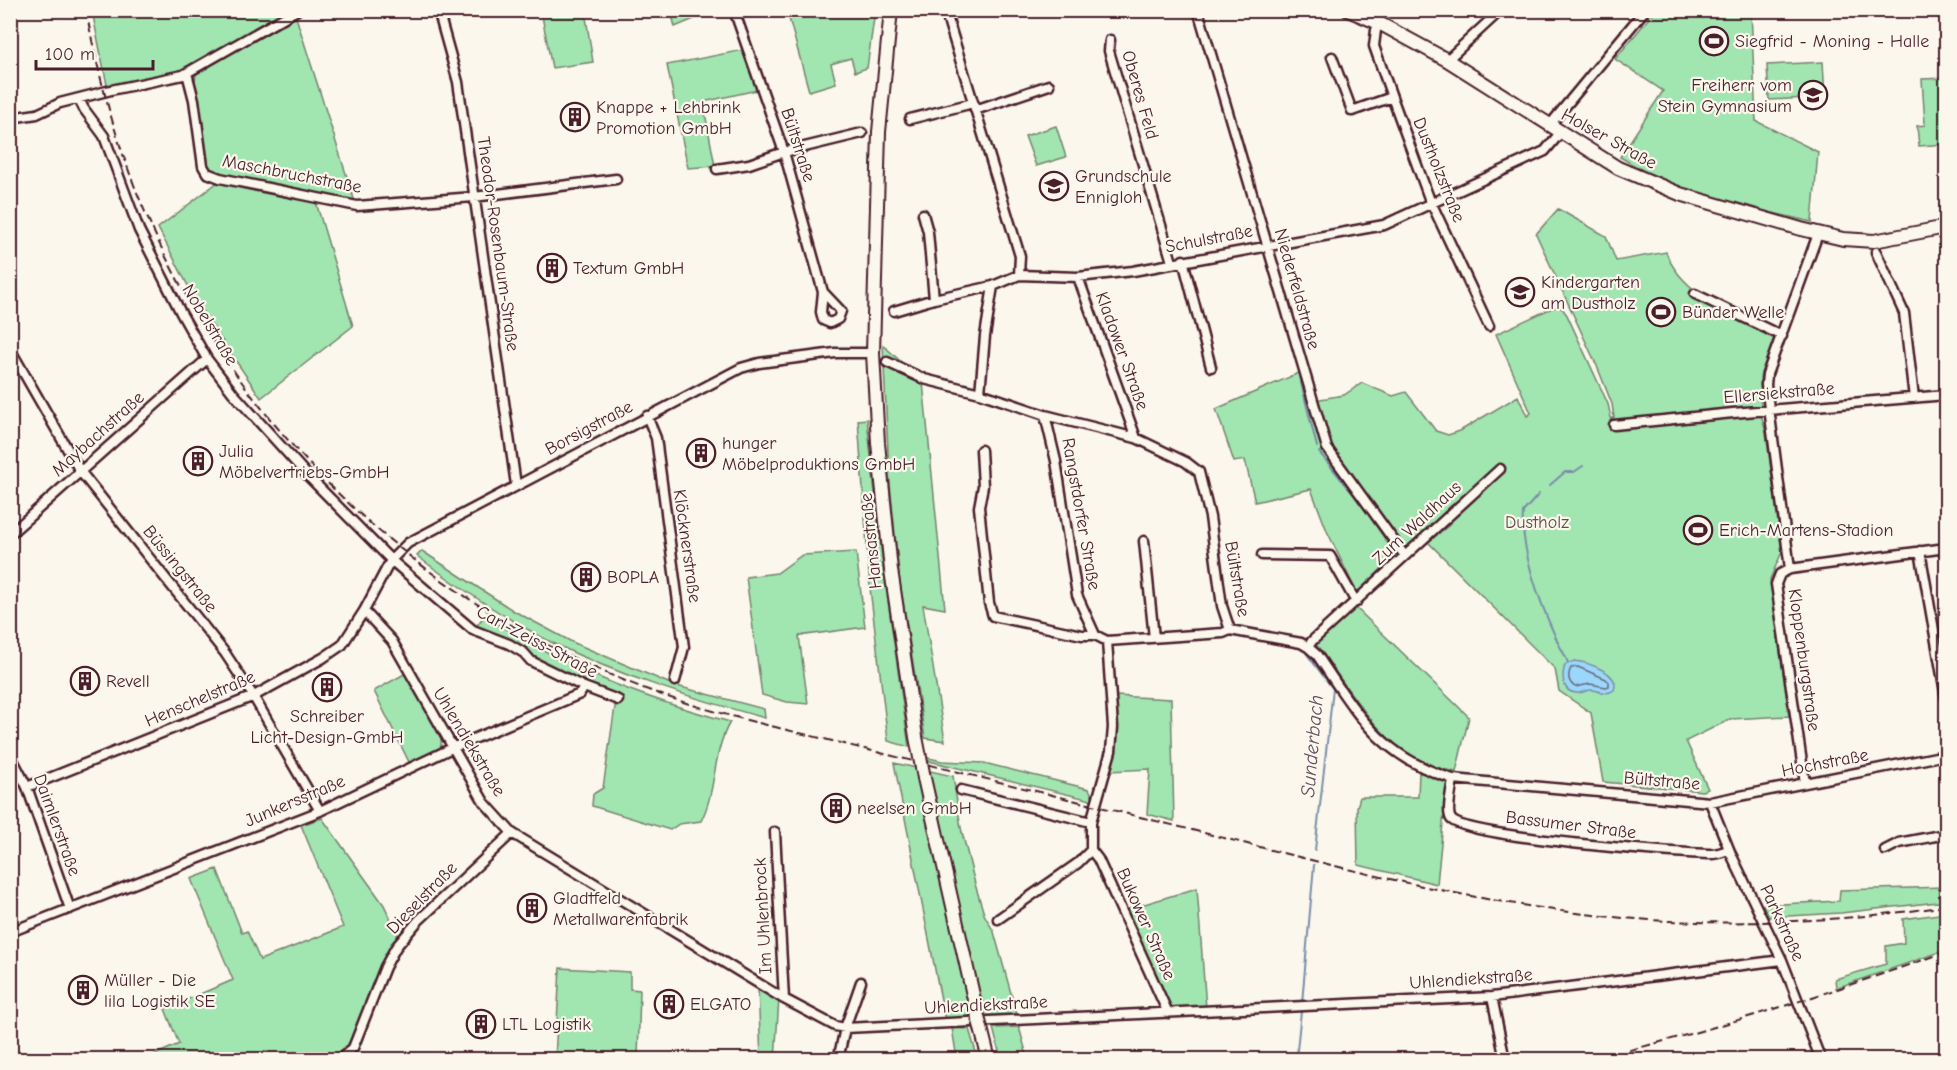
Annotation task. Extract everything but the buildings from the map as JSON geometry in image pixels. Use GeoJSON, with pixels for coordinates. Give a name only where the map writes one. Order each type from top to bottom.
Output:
{"type":"FeatureCollection","features":[{"type":"Feature","properties":{"kind":"main road","name":"Hansastraße"},"geometry":{"type":"LineString","coordinates":[[891,10],[879,143],[873,354],[878,443],[891,570],[916,737],[989,1059]]}},
{"type":"Feature","properties":{"kind":"main road","name":"Holser Straße"},"geometry":{"type":"LineString","coordinates":[[1354,12],[1447,60],[1618,168],[1657,186],[1818,234],[1843,239],[1874,241],[1895,239],[1947,227]]}},
{"type":"Feature","properties":{"kind":"street"},"geometry":{"type":"LineString","coordinates":[[10,118],[37,114],[60,103],[136,84],[173,79],[297,10]]}},
{"type":"Feature","properties":{"kind":"street","name":"Theodor-Rosenbaum-Straße"},"geometry":{"type":"LineString","coordinates":[[438,10],[456,72],[516,485]]}},
{"type":"Feature","properties":{"kind":"street","name":"Bültstraße"},"geometry":{"type":"LineString","coordinates":[[734,10],[784,152],[823,292]]}},
{"type":"Feature","properties":{"kind":"street"},"geometry":{"type":"LineString","coordinates":[[945,10],[1020,256],[1019,275]]}},
{"type":"Feature","properties":{"kind":"street","name":"Niederfeldstraße"},"geometry":{"type":"LineString","coordinates":[[1198,10],[1327,448],[1405,556]]}},
{"type":"Feature","properties":{"kind":"street"},"geometry":{"type":"LineString","coordinates":[[1447,60],[1501,10]]}},
{"type":"Feature","properties":{"kind":"street","name":"Schulstraße"},"geometry":{"type":"LineString","coordinates":[[894,311],[934,299],[993,286],[1019,275],[1078,277],[1133,271],[1172,262],[1384,225],[1545,151],[1555,130],[1645,10]]}},
{"type":"Feature","properties":{"kind":"street","name":"Dustholzstraße"},"geometry":{"type":"LineString","coordinates":[[1379,23],[1374,46],[1392,97],[1432,204],[1489,326]]}},
{"type":"Feature","properties":{"kind":"street","name":"Oberes Feld"},"geometry":{"type":"LineString","coordinates":[[1110,40],[1109,51],[1172,262]]}},
{"type":"Feature","properties":{"kind":"street"},"geometry":{"type":"LineString","coordinates":[[1332,57],[1352,111],[1392,97]]}},
{"type":"Feature","properties":{"kind":"street","name":"Maschbruchstraße"},"geometry":{"type":"LineString","coordinates":[[187,73],[194,100],[202,166],[207,173],[220,178],[357,206],[474,196],[616,179]]}},
{"type":"Feature","properties":{"kind":"street"},"geometry":{"type":"LineString","coordinates":[[910,119],[974,106],[1049,85]]}},
{"type":"Feature","properties":{"kind":"street","name":"Nobelstraße"},"geometry":{"type":"LineString","coordinates":[[79,99],[104,136],[139,231],[207,359],[233,393],[308,476],[391,560]]}},
{"type":"Feature","properties":{"kind":"street"},"geometry":{"type":"LineString","coordinates":[[717,169],[749,165],[784,152],[862,133]]}},
{"type":"Feature","properties":{"kind":"street"},"geometry":{"type":"LineString","coordinates":[[923,214],[928,232],[934,299]]}},
{"type":"Feature","properties":{"kind":"street","name":"Kloppenburgstraße"},"geometry":{"type":"LineString","coordinates":[[1805,783],[1776,584],[1780,574],[1790,569],[1766,385],[1767,374],[1818,234]]}},
{"type":"Feature","properties":{"kind":"street"},"geometry":{"type":"LineString","coordinates":[[1876,252],[1904,313],[1914,398]]}},
{"type":"Feature","properties":{"kind":"street"},"geometry":{"type":"LineString","coordinates":[[1183,260],[1211,367]]}},
{"type":"Feature","properties":{"kind":"street","name":"Kladower Straße"},"geometry":{"type":"LineString","coordinates":[[1078,277],[1136,438]]}},
{"type":"Feature","properties":{"kind":"street"},"geometry":{"type":"LineString","coordinates":[[980,393],[985,336],[993,286]]}},
{"type":"Feature","properties":{"kind":"street"},"geometry":{"type":"LineString","coordinates":[[1695,294],[1782,336]]}},
{"type":"Feature","properties":{"kind":"street","name":"Büssingstraße"},"geometry":{"type":"LineString","coordinates":[[10,349],[81,471],[225,653],[254,696],[320,811]]}},
{"type":"Feature","properties":{"kind":"street","name":"Borsigstraße"},"geometry":{"type":"LineString","coordinates":[[364,611],[391,560],[415,538],[647,416],[741,369],[759,363],[835,353],[873,354]]}},
{"type":"Feature","properties":{"kind":"street","name":"Maybachstraße"},"geometry":{"type":"LineString","coordinates":[[10,534],[207,359]]}},
{"type":"Feature","properties":{"kind":"street","name":"Bültstraße"},"geometry":{"type":"LineString","coordinates":[[887,362],[924,379],[980,393],[1045,415],[1136,438],[1186,462],[1199,472],[1210,517],[1222,606],[1230,630],[1300,643],[1308,647],[1317,655],[1371,731],[1384,744],[1416,766],[1453,779],[1710,802]]}},
{"type":"Feature","properties":{"kind":"street","name":"Ellersiekstraße"},"geometry":{"type":"LineString","coordinates":[[1614,425],[1947,395]]}},
{"type":"Feature","properties":{"kind":"street","name":"Rangstdorfer Straße"},"geometry":{"type":"LineString","coordinates":[[1045,415],[1056,461],[1077,595],[1095,635]]}},
{"type":"Feature","properties":{"kind":"street","name":"Klöcknerstraße"},"geometry":{"type":"LineString","coordinates":[[647,416],[656,438],[684,647],[675,681]]}},
{"type":"Feature","properties":{"kind":"street"},"geometry":{"type":"LineString","coordinates":[[981,450],[983,486],[980,507],[988,603],[993,615],[1082,635],[1095,635],[1107,641],[1223,633],[1230,630]]}},
{"type":"Feature","properties":{"kind":"street","name":"Zum Waldhaus"},"geometry":{"type":"LineString","coordinates":[[1308,647],[1500,469]]}},
{"type":"Feature","properties":{"kind":"street"},"geometry":{"type":"LineString","coordinates":[[1144,541],[1154,638]]}},
{"type":"Feature","properties":{"kind":"street"},"geometry":{"type":"LineString","coordinates":[[1790,569],[1947,548]]}},
{"type":"Feature","properties":{"kind":"street"},"geometry":{"type":"LineString","coordinates":[[1920,551],[1947,698]]}},
{"type":"Feature","properties":{"kind":"street"},"geometry":{"type":"LineString","coordinates":[[1262,555],[1330,556],[1356,602]]}},
{"type":"Feature","properties":{"kind":"street","name":"Carl-Zeiss-Straße"},"geometry":{"type":"LineString","coordinates":[[391,560],[473,630],[509,644],[524,653],[531,661],[584,687],[618,700]]}},
{"type":"Feature","properties":{"kind":"street","name":"Henschelstraße"},"geometry":{"type":"LineString","coordinates":[[27,787],[254,696],[342,645],[364,611]]}},
{"type":"Feature","properties":{"kind":"street","name":"Uhlendiekstraße"},"geometry":{"type":"LineString","coordinates":[[364,611],[392,641],[484,802],[512,833],[784,999],[835,1026],[845,1028],[1492,997],[1782,960]]}},
{"type":"Feature","properties":{"kind":"street"},"geometry":{"type":"LineString","coordinates":[[998,920],[1078,863],[1091,850],[1091,822],[1111,751],[1113,727],[1107,641]]}},
{"type":"Feature","properties":{"kind":"street","name":"Junkersstraße"},"geometry":{"type":"LineString","coordinates":[[10,932],[320,811],[452,748],[580,694],[584,687]]}},
{"type":"Feature","properties":{"kind":"street","name":"Daimlerstraße"},"geometry":{"type":"LineString","coordinates":[[10,753],[27,787],[70,909]]}},
{"type":"Feature","properties":{"kind":"street","name":"Hochstraße"},"geometry":{"type":"LineString","coordinates":[[1710,802],[1947,756]]}},
{"type":"Feature","properties":{"kind":"street","name":"Bassumer Straße"},"geometry":{"type":"LineString","coordinates":[[1453,779],[1449,814],[1452,820],[1462,826],[1634,850],[1714,854],[1729,850]]}},
{"type":"Feature","properties":{"kind":"street"},"geometry":{"type":"LineString","coordinates":[[962,790],[1091,822]]}},
{"type":"Feature","properties":{"kind":"street","name":"Parkstraße"},"geometry":{"type":"LineString","coordinates":[[1710,802],[1729,850],[1782,960],[1821,1059]]}},
{"type":"Feature","properties":{"kind":"street","name":"Im Uhlenbrock"},"geometry":{"type":"LineString","coordinates":[[775,832],[784,999]]}},
{"type":"Feature","properties":{"kind":"street","name":"Dieselstraße"},"geometry":{"type":"LineString","coordinates":[[339,1059],[353,1048],[385,967],[396,946],[418,921],[512,833]]}},
{"type":"Feature","properties":{"kind":"street"},"geometry":{"type":"LineString","coordinates":[[1885,850],[1899,843],[1947,834]]}},
{"type":"Feature","properties":{"kind":"street","name":"Bukower Straße"},"geometry":{"type":"LineString","coordinates":[[1091,850],[1098,858],[1168,1013]]}},
{"type":"Feature","properties":{"kind":"street"},"geometry":{"type":"LineString","coordinates":[[838,1059],[845,1028],[861,982]]}},
{"type":"Feature","properties":{"kind":"street"},"geometry":{"type":"LineString","coordinates":[[1492,997],[1506,1059]]}},
{"type":"Feature","properties":{"kind":"green space"},"geometry":{"type":"Polygon","coordinates":[[[671,10],[713,11],[675,27],[671,10]]]}},
{"type":"Feature","properties":{"kind":"green space"},"geometry":{"type":"Polygon","coordinates":[[[826,10],[875,11],[867,68],[855,72],[851,58],[831,64],[836,83],[809,91],[787,11],[817,11],[818,13],[826,10]]]}},
{"type":"Feature","properties":{"kind":"green space"},"geometry":{"type":"Polygon","coordinates":[[[92,11],[290,11],[181,73],[107,85],[92,11]]]}},
{"type":"Feature","properties":{"kind":"green space"},"geometry":{"type":"Polygon","coordinates":[[[541,11],[585,11],[593,62],[552,68],[541,11]]]}},
{"type":"Feature","properties":{"kind":"green space"},"geometry":{"type":"Polygon","coordinates":[[[1655,11],[1751,11],[1756,121],[1818,152],[1812,222],[1704,197],[1644,171],[1620,157],[1663,91],[1615,59],[1655,11]]]}},
{"type":"Feature","properties":{"kind":"green space"},"geometry":{"type":"Polygon","coordinates":[[[296,17],[355,202],[220,176],[209,169],[205,161],[195,82],[196,74],[296,17]]]}},
{"type":"Feature","properties":{"kind":"green space"},"geometry":{"type":"Polygon","coordinates":[[[743,50],[757,90],[703,102],[715,166],[688,168],[667,65],[743,50]]]}},
{"type":"Feature","properties":{"kind":"green space"},"geometry":{"type":"Polygon","coordinates":[[[1823,62],[1825,97],[1769,100],[1767,65],[1823,62]]]}},
{"type":"Feature","properties":{"kind":"green space"},"geometry":{"type":"Polygon","coordinates":[[[1946,78],[1946,144],[1919,146],[1917,126],[1925,125],[1922,79],[1946,78]]]}},
{"type":"Feature","properties":{"kind":"green space"},"geometry":{"type":"Polygon","coordinates":[[[1056,126],[1066,157],[1036,166],[1025,136],[1056,126]]]}},
{"type":"Feature","properties":{"kind":"green space"},"geometry":{"type":"Polygon","coordinates":[[[218,182],[315,199],[353,326],[261,398],[198,305],[158,228],[218,182]]]}},
{"type":"Feature","properties":{"kind":"green space","name":"Dustholz"},"geometry":{"type":"Polygon","coordinates":[[[1558,209],[1606,236],[1616,261],[1666,252],[1673,267],[1697,292],[1728,312],[1775,336],[1760,377],[1761,415],[1766,433],[1782,552],[1770,579],[1789,716],[1731,719],[1686,741],[1708,789],[1702,791],[1603,782],[1591,713],[1559,691],[1555,669],[1428,542],[1448,526],[1442,517],[1409,546],[1404,546],[1336,457],[1314,400],[1344,395],[1362,383],[1393,396],[1406,392],[1436,431],[1448,435],[1460,431],[1518,396],[1527,416],[1531,413],[1496,334],[1554,307],[1562,308],[1567,315],[1608,404],[1611,418],[1614,418],[1612,404],[1597,366],[1536,234],[1558,209]]]}},
{"type":"Feature","properties":{"kind":"green space"},"geometry":{"type":"Polygon","coordinates":[[[883,345],[923,382],[945,609],[923,605],[945,741],[925,738],[899,575],[889,473],[883,345]]]}},
{"type":"Feature","properties":{"kind":"green space"},"geometry":{"type":"Polygon","coordinates":[[[1301,372],[1328,456],[1396,555],[1357,593],[1327,531],[1311,489],[1255,502],[1245,460],[1234,462],[1216,409],[1301,372]]]}},
{"type":"Feature","properties":{"kind":"green space"},"geometry":{"type":"Polygon","coordinates":[[[867,419],[883,567],[909,747],[888,741],[870,588],[858,420],[867,419]]]}},
{"type":"Feature","properties":{"kind":"green space"},"geometry":{"type":"Polygon","coordinates":[[[422,551],[514,611],[572,642],[673,685],[764,709],[765,718],[657,685],[604,666],[553,643],[500,613],[450,580],[417,556],[422,551]]]}},
{"type":"Feature","properties":{"kind":"green space"},"geometry":{"type":"Polygon","coordinates":[[[856,552],[865,627],[799,636],[808,704],[787,702],[762,695],[746,577],[777,573],[802,555],[856,552]]]}},
{"type":"Feature","properties":{"kind":"green space"},"geometry":{"type":"Polygon","coordinates":[[[1355,607],[1469,717],[1456,772],[1429,765],[1411,756],[1395,744],[1365,713],[1316,644],[1355,607]]]}},
{"type":"Feature","properties":{"kind":"green space"},"geometry":{"type":"Polygon","coordinates":[[[484,616],[542,650],[603,679],[666,703],[730,722],[720,746],[710,797],[701,821],[679,824],[670,830],[592,806],[593,794],[603,788],[616,700],[475,628],[484,616]]]}},
{"type":"Feature","properties":{"kind":"green space"},"geometry":{"type":"Polygon","coordinates":[[[406,673],[441,736],[441,747],[410,764],[374,691],[406,673]]]}},
{"type":"Feature","properties":{"kind":"green space"},"geometry":{"type":"Polygon","coordinates":[[[1115,696],[1171,699],[1174,821],[1147,814],[1150,769],[1109,771],[1115,734],[1115,696]]]}},
{"type":"Feature","properties":{"kind":"green space"},"geometry":{"type":"Polygon","coordinates":[[[920,756],[942,761],[984,763],[1089,789],[1095,801],[921,759],[920,756]]]}},
{"type":"Feature","properties":{"kind":"green space"},"geometry":{"type":"Polygon","coordinates":[[[894,763],[953,776],[961,828],[975,884],[984,914],[994,932],[1017,1015],[945,1020],[894,763]]]}},
{"type":"Feature","properties":{"kind":"green space"},"geometry":{"type":"Polygon","coordinates":[[[1419,772],[1447,782],[1437,884],[1358,865],[1357,807],[1360,797],[1418,797],[1419,772]]]}},
{"type":"Feature","properties":{"kind":"green space"},"geometry":{"type":"Polygon","coordinates":[[[322,818],[384,905],[398,935],[384,958],[354,1036],[343,1051],[331,1060],[143,1060],[179,1044],[165,1009],[233,980],[191,879],[217,869],[242,933],[247,931],[260,960],[343,927],[301,825],[322,818]]]}},
{"type":"Feature","properties":{"kind":"green space"},"geometry":{"type":"Polygon","coordinates":[[[1946,887],[1946,901],[1841,913],[1769,917],[1763,905],[1839,901],[1840,890],[1946,887]]]}},
{"type":"Feature","properties":{"kind":"green space"},"geometry":{"type":"Polygon","coordinates":[[[1197,888],[1206,1008],[1176,1009],[1169,1005],[1125,910],[1197,888]]]}},
{"type":"Feature","properties":{"kind":"green space"},"geometry":{"type":"Polygon","coordinates":[[[1946,913],[1946,950],[1836,988],[1835,979],[1886,964],[1886,946],[1904,943],[1903,919],[1946,913]]]}},
{"type":"Feature","properties":{"kind":"green space"},"geometry":{"type":"Polygon","coordinates":[[[560,968],[630,972],[630,989],[640,990],[638,1059],[555,1059],[560,968]]]}},
{"type":"Feature","properties":{"kind":"green space"},"geometry":{"type":"Polygon","coordinates":[[[758,987],[779,999],[775,1059],[761,1059],[758,987]]]}},
{"type":"Feature","properties":{"kind":"green space"},"geometry":{"type":"Polygon","coordinates":[[[1019,1027],[1028,1059],[1001,1059],[993,1028],[1019,1027]]]}},
{"type":"Feature","properties":{"kind":"green space"},"geometry":{"type":"Polygon","coordinates":[[[952,1028],[969,1029],[978,1059],[957,1059],[952,1028]]]}},
{"type":"Feature","properties":{"kind":"water"},"geometry":{"type":"Polygon","coordinates":[[[1574,661],[1594,666],[1608,674],[1613,678],[1614,690],[1608,693],[1591,690],[1571,692],[1565,686],[1563,678],[1565,665],[1574,661]]]}},
{"type":"Feature","properties":{"kind":"waterway","name":"Sunderbach"},"geometry":{"type":"LineString","coordinates":[[1300,379],[1317,447]]}},
{"type":"Feature","properties":{"kind":"waterway","name":"Sunderbach"},"geometry":{"type":"LineString","coordinates":[[1319,452],[1376,522]]}},
{"type":"Feature","properties":{"kind":"waterway"},"geometry":{"type":"LineString","coordinates":[[1550,485],[1565,472],[1574,472],[1583,466]]}},
{"type":"Feature","properties":{"kind":"waterway"},"geometry":{"type":"LineString","coordinates":[[1539,494],[1523,512],[1525,542],[1538,593],[1568,663]]}},
{"type":"Feature","properties":{"kind":"waterway","name":"Sunderbach"},"geometry":{"type":"LineString","coordinates":[[1393,562],[1397,556],[1395,549]]}},
{"type":"Feature","properties":{"kind":"waterway","name":"Sunderbach"},"geometry":{"type":"LineString","coordinates":[[1357,593],[1384,570]]}},
{"type":"Feature","properties":{"kind":"waterway","name":"Sunderbach"},"geometry":{"type":"LineString","coordinates":[[1337,612],[1349,601]]}},
{"type":"Feature","properties":{"kind":"waterway","name":"Sunderbach"},"geometry":{"type":"LineString","coordinates":[[1323,625],[1331,617]]}},
{"type":"Feature","properties":{"kind":"waterway","name":"Sunderbach"},"geometry":{"type":"LineString","coordinates":[[1307,638],[1316,631]]}},
{"type":"Feature","properties":{"kind":"waterway","name":"Sunderbach"},"geometry":{"type":"LineString","coordinates":[[1306,653],[1333,689],[1315,850]]}},
{"type":"Feature","properties":{"kind":"waterway","name":"Sunderbach"},"geometry":{"type":"LineString","coordinates":[[1302,1003],[1314,865]]}},
{"type":"Feature","properties":{"kind":"waterway","name":"Sunderbach"},"geometry":{"type":"LineString","coordinates":[[1296,1060],[1301,1011]]}},
{"type":"Feature","properties":{"kind":"railway"},"geometry":{"type":"LineString","coordinates":[[86,10],[108,104],[121,150],[138,195],[178,280],[226,360],[283,434],[346,501],[417,561],[493,614],[575,659],[662,695],[731,716],[1341,868],[1491,900],[1591,915],[1693,922],[1846,918],[1946,906]]}},
{"type":"Feature","properties":{"kind":"railway"},"geometry":{"type":"LineString","coordinates":[[1590,1060],[1680,1037],[1770,1010],[1946,952]]}},
{"type":"Feature","properties":{"kind":"place","name":"Siegfrid - Moning - Halle"},"geometry":{"type":"Point","coordinates":[1714,41]}},
{"type":"Feature","properties":{"kind":"place","name":"Freiherr vom Stein Gymnasium"},"geometry":{"type":"Point","coordinates":[1813,95]}},
{"type":"Feature","properties":{"kind":"place","name":"Knappe + Lehbrink Promotion GmbH"},"geometry":{"type":"Point","coordinates":[575,117]}},
{"type":"Feature","properties":{"kind":"place","name":"Grundschule Ennigloh"},"geometry":{"type":"Point","coordinates":[1054,186]}},
{"type":"Feature","properties":{"kind":"place","name":"Textum GmbH"},"geometry":{"type":"Point","coordinates":[552,268]}},
{"type":"Feature","properties":{"kind":"place","name":"Kindergarten am Dustholz"},"geometry":{"type":"Point","coordinates":[1520,292]}},
{"type":"Feature","properties":{"kind":"place","name":"Bünder Welle"},"geometry":{"type":"Point","coordinates":[1661,312]}},
{"type":"Feature","properties":{"kind":"place","name":"hunger Möbelproduktions GmbH"},"geometry":{"type":"Point","coordinates":[701,453]}},
{"type":"Feature","properties":{"kind":"place","name":"Julia Möbelvertriebs-GmbH"},"geometry":{"type":"Point","coordinates":[198,461]}},
{"type":"Feature","properties":{"kind":"place","name":"Erich-Martens-Stadion"},"geometry":{"type":"Point","coordinates":[1698,530]}},
{"type":"Feature","properties":{"kind":"place","name":"BOPLA"},"geometry":{"type":"Point","coordinates":[586,577]}},
{"type":"Feature","properties":{"kind":"place","name":"Revell"},"geometry":{"type":"Point","coordinates":[85,681]}},
{"type":"Feature","properties":{"kind":"place","name":"Schreiber Licht-Design-GmbH"},"geometry":{"type":"Point","coordinates":[327,687]}},
{"type":"Feature","properties":{"kind":"place","name":"neelsen GmbH"},"geometry":{"type":"Point","coordinates":[836,808]}},
{"type":"Feature","properties":{"kind":"place","name":"Gladtfeld Metallwarenfabrik"},"geometry":{"type":"Point","coordinates":[532,908]}},
{"type":"Feature","properties":{"kind":"place","name":"Müller - Die lila Logistik SE"},"geometry":{"type":"Point","coordinates":[83,990]}},
{"type":"Feature","properties":{"kind":"place","name":"ELGATO"},"geometry":{"type":"Point","coordinates":[669,1004]}},
{"type":"Feature","properties":{"kind":"place","name":"LTL Logistik"},"geometry":{"type":"Point","coordinates":[481,1024]}}]}
